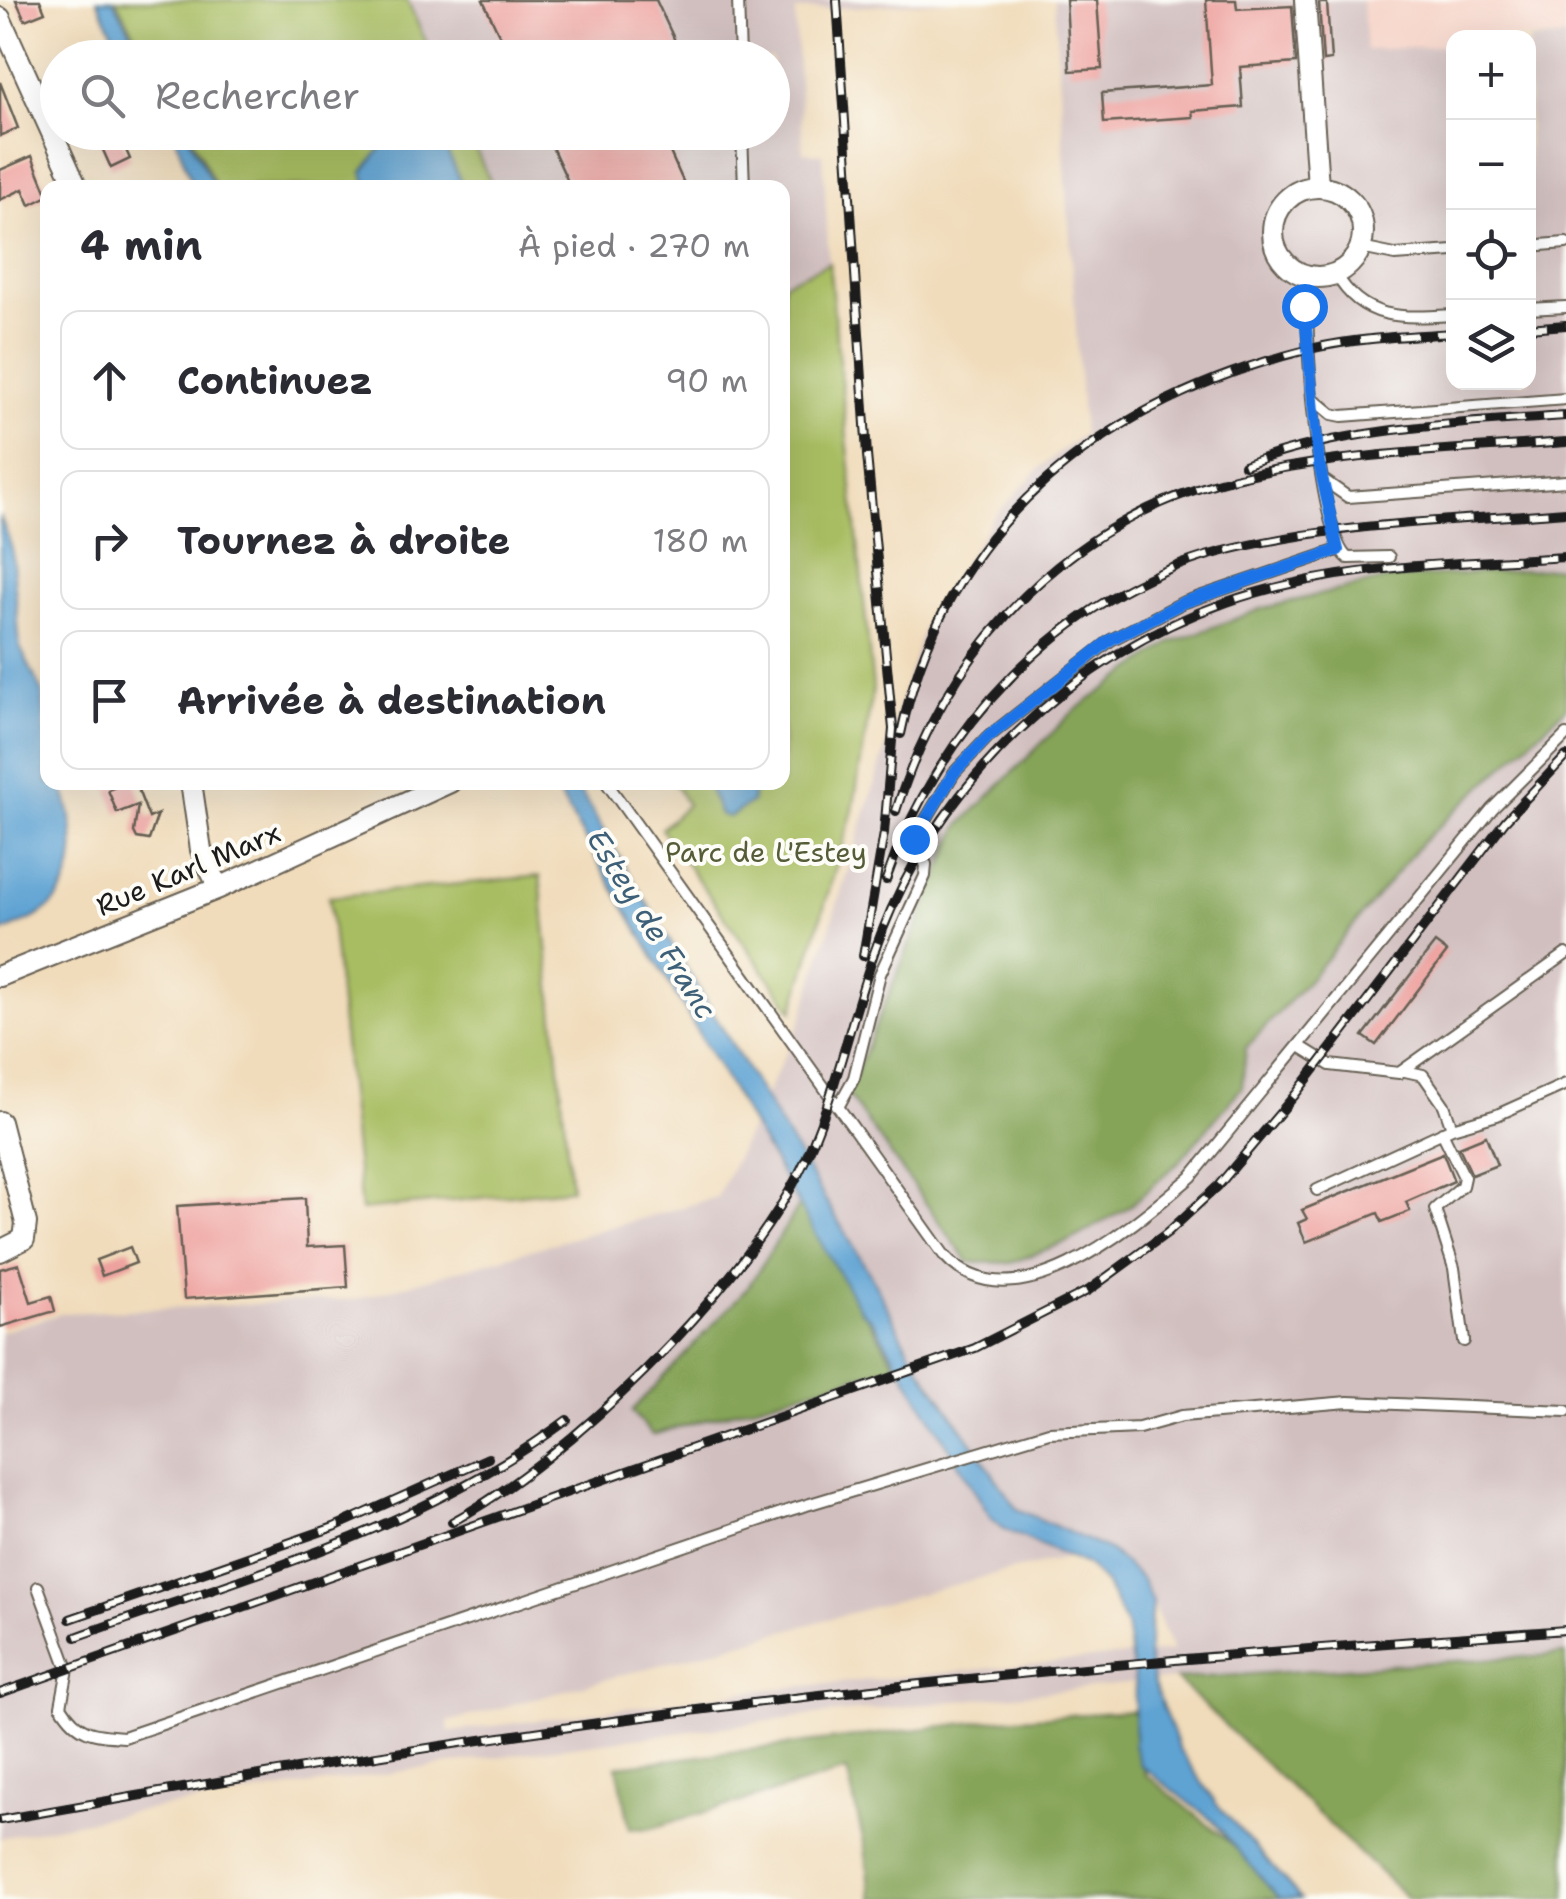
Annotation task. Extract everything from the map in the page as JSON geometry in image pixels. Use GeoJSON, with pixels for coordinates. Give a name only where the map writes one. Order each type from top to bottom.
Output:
{"type":"FeatureCollection","features":[{"type":"Feature","properties":{"kind":"street"},"geometry":{"type":"LineString","coordinates":[[1305,0],[1318,186]]}},
{"type":"Feature","properties":{"kind":"street"},"geometry":{"type":"LineString","coordinates":[[0,18],[40,106]]}},
{"type":"Feature","properties":{"kind":"street"},"geometry":{"type":"LineString","coordinates":[[60,150],[73,180]]}},
{"type":"Feature","properties":{"kind":"street"},"geometry":{"type":"LineString","coordinates":[[1318,186],[1345,195],[1355,206],[1364,233],[1361,248],[1336,274],[1309,277],[1284,262],[1276,250],[1274,220],[1290,196],[1318,186]]}},
{"type":"Feature","properties":{"kind":"street"},"geometry":{"type":"LineString","coordinates":[[192,790],[202,850],[219,888]]}},
{"type":"Feature","properties":{"kind":"street","name":"Rue Karl Marx"},"geometry":{"type":"LineString","coordinates":[[0,976],[219,888],[433,790]]}},
{"type":"Feature","properties":{"kind":"street"},"geometry":{"type":"LineString","coordinates":[[0,1122],[26,1223],[24,1239],[0,1251]]}},
{"type":"Feature","properties":{"kind":"lane"},"geometry":{"type":"LineString","coordinates":[[738,0],[739,40]]}},
{"type":"Feature","properties":{"kind":"lane"},"geometry":{"type":"LineString","coordinates":[[743,150],[744,180]]}},
{"type":"Feature","properties":{"kind":"lane"},"geometry":{"type":"LineString","coordinates":[[1536,246],[1566,244]]}},
{"type":"Feature","properties":{"kind":"lane"},"geometry":{"type":"LineString","coordinates":[[1361,248],[1396,256],[1446,253]]}},
{"type":"Feature","properties":{"kind":"lane"},"geometry":{"type":"LineString","coordinates":[[1336,274],[1360,305],[1384,315],[1446,314]]}},
{"type":"Feature","properties":{"kind":"lane"},"geometry":{"type":"LineString","coordinates":[[1309,277],[1304,306],[1324,480],[1338,550],[1348,558],[1389,556]]}},
{"type":"Feature","properties":{"kind":"lane"},"geometry":{"type":"LineString","coordinates":[[1536,309],[1566,307]]}},
{"type":"Feature","properties":{"kind":"lane"},"geometry":{"type":"LineString","coordinates":[[1314,398],[1322,408],[1342,416],[1566,399]]}},
{"type":"Feature","properties":{"kind":"lane"},"geometry":{"type":"LineString","coordinates":[[1324,480],[1348,497],[1566,482]]}},
{"type":"Feature","properties":{"kind":"lane"},"geometry":{"type":"LineString","coordinates":[[838,1107],[854,1078],[880,974],[925,876],[926,864],[912,851],[914,839],[954,773],[1046,686],[1110,640],[1182,603],[1338,550]]}},
{"type":"Feature","properties":{"kind":"lane"},"geometry":{"type":"LineString","coordinates":[[612,790],[959,1272],[978,1281],[1008,1280],[1068,1264],[1137,1222],[1190,1177],[1302,1046],[1492,809],[1566,735]]}},
{"type":"Feature","properties":{"kind":"lane"},"geometry":{"type":"LineString","coordinates":[[1399,1072],[1566,954]]}},
{"type":"Feature","properties":{"kind":"lane"},"geometry":{"type":"LineString","coordinates":[[1302,1046],[1330,1065],[1412,1070],[1423,1075],[1444,1105],[1447,1130],[1464,1177],[1462,1186],[1435,1209],[1454,1268],[1464,1341]]}},
{"type":"Feature","properties":{"kind":"lane"},"geometry":{"type":"LineString","coordinates":[[1317,1190],[1447,1130],[1497,1116],[1566,1084]]}},
{"type":"Feature","properties":{"kind":"lane"},"geometry":{"type":"LineString","coordinates":[[38,1587],[68,1669],[61,1706],[73,1726],[90,1735],[124,1738],[790,1510],[1049,1432],[1140,1428],[1182,1416],[1348,1402],[1566,1411]]}},
{"type":"Feature","properties":{"kind":"shaded area"},"geometry":{"type":"Polygon","coordinates":[[[407,0],[955,0],[795,11],[803,152],[823,154],[829,263],[790,280],[790,180],[490,180],[476,150],[790,150],[790,40],[425,40],[407,0]]]}},
{"type":"Feature","properties":{"kind":"shaded area"},"geometry":{"type":"Polygon","coordinates":[[[1054,0],[1362,0],[1366,50],[1446,45],[1446,390],[1536,390],[1536,39],[1566,37],[1566,567],[1386,579],[1170,643],[1073,712],[959,826],[848,1094],[1129,1207],[1179,1162],[1242,1087],[1246,1048],[1313,975],[1421,843],[1566,708],[1566,1654],[1176,1679],[817,1715],[550,1749],[126,1813],[0,1838],[0,1332],[63,1313],[357,1299],[717,1197],[801,1021],[923,628],[992,519],[1041,467],[1083,434],[1054,0]],[[799,1206],[748,1287],[632,1411],[861,1311],[799,1206]],[[1109,1550],[991,1575],[448,1722],[449,1732],[751,1691],[1173,1651],[1141,1578],[1109,1550]]]}},
{"type":"Feature","properties":{"kind":"shaded area"},"geometry":{"type":"Polygon","coordinates":[[[1362,0],[1566,0],[1566,37],[1536,37],[1536,30],[1446,30],[1446,45],[1366,51],[1362,0]]]}},
{"type":"Feature","properties":{"kind":"green space"},"geometry":{"type":"Polygon","coordinates":[[[116,0],[407,0],[425,40],[138,40],[116,0]]]}},
{"type":"Feature","properties":{"kind":"green space"},"geometry":{"type":"Polygon","coordinates":[[[198,150],[476,150],[490,180],[213,180],[198,150]]]}},
{"type":"Feature","properties":{"kind":"green space","name":"Parc de L'Estey"},"geometry":{"type":"Polygon","coordinates":[[[829,263],[873,689],[853,810],[793,1011],[661,829],[687,805],[678,790],[790,790],[790,280],[829,263]]]}},
{"type":"Feature","properties":{"kind":"green space"},"geometry":{"type":"Polygon","coordinates":[[[1566,567],[1566,708],[1421,843],[1313,975],[1246,1048],[1242,1087],[1179,1162],[1129,1207],[1071,1240],[1011,1263],[968,1262],[847,1094],[959,826],[1073,712],[1170,643],[1264,608],[1386,579],[1566,567]]]}},
{"type":"Feature","properties":{"kind":"green space"},"geometry":{"type":"Polygon","coordinates":[[[540,876],[571,1189],[361,1210],[329,897],[540,876]]]}},
{"type":"Feature","properties":{"kind":"green space"},"geometry":{"type":"Polygon","coordinates":[[[800,1204],[896,1365],[652,1435],[632,1411],[748,1287],[800,1204]]]}},
{"type":"Feature","properties":{"kind":"green space"},"geometry":{"type":"Polygon","coordinates":[[[1566,1654],[1566,1899],[1408,1899],[1176,1679],[1566,1654]]]}},
{"type":"Feature","properties":{"kind":"green space"},"geometry":{"type":"Polygon","coordinates":[[[1133,1711],[1145,1774],[1238,1849],[1289,1899],[872,1899],[847,1771],[648,1829],[630,1828],[617,1766],[1001,1719],[1133,1711]]]}},
{"type":"Feature","properties":{"kind":"water"},"geometry":{"type":"Polygon","coordinates":[[[97,0],[113,0],[135,40],[116,40],[97,0]]]}},
{"type":"Feature","properties":{"kind":"water"},"geometry":{"type":"Polygon","coordinates":[[[180,150],[196,150],[210,180],[191,180],[180,150]]]}},
{"type":"Feature","properties":{"kind":"water"},"geometry":{"type":"Polygon","coordinates":[[[380,150],[446,150],[461,180],[365,180],[363,172],[380,150]]]}},
{"type":"Feature","properties":{"kind":"water"},"geometry":{"type":"Polygon","coordinates":[[[0,515],[12,549],[20,647],[40,687],[40,790],[63,790],[73,848],[67,881],[49,908],[0,933],[0,515]]]}},
{"type":"Feature","properties":{"kind":"water","name":"Estey de Franc"},"geometry":{"type":"Polygon","coordinates":[[[556,790],[579,790],[870,1274],[913,1357],[1017,1509],[1109,1550],[1141,1578],[1152,1602],[1148,1653],[1153,1682],[1179,1749],[1216,1803],[1301,1899],[1279,1899],[1213,1821],[1140,1765],[1134,1745],[1135,1684],[1126,1625],[1106,1585],[1088,1566],[1004,1529],[991,1518],[873,1321],[861,1311],[556,790]]]}},
{"type":"Feature","properties":{"kind":"water"},"geometry":{"type":"Polygon","coordinates":[[[709,790],[753,790],[752,802],[729,817],[720,814],[709,790]]]}},
{"type":"Feature","properties":{"kind":"building"},"geometry":{"type":"Polygon","coordinates":[[[16,0],[40,0],[45,12],[25,20],[16,0]]]}},
{"type":"Feature","properties":{"kind":"building"},"geometry":{"type":"Polygon","coordinates":[[[483,0],[656,0],[675,40],[502,40],[483,0]]]}},
{"type":"Feature","properties":{"kind":"building"},"geometry":{"type":"Polygon","coordinates":[[[1066,0],[1097,0],[1102,69],[1070,71],[1066,0]]]}},
{"type":"Feature","properties":{"kind":"building"},"geometry":{"type":"Polygon","coordinates":[[[1206,0],[1236,0],[1237,9],[1292,6],[1296,63],[1240,67],[1243,107],[1192,111],[1193,117],[1104,123],[1102,93],[1212,85],[1206,0]]]}},
{"type":"Feature","properties":{"kind":"building"},"geometry":{"type":"Polygon","coordinates":[[[1319,3],[1327,3],[1331,60],[1323,61],[1319,3]]]}},
{"type":"Feature","properties":{"kind":"building"},"geometry":{"type":"Polygon","coordinates":[[[0,82],[18,128],[0,136],[0,82]]]}},
{"type":"Feature","properties":{"kind":"building"},"geometry":{"type":"Polygon","coordinates":[[[103,150],[126,150],[130,159],[111,168],[103,150]]]}},
{"type":"Feature","properties":{"kind":"building"},"geometry":{"type":"Polygon","coordinates":[[[553,150],[669,150],[682,180],[567,180],[553,150]]]}},
{"type":"Feature","properties":{"kind":"building"},"geometry":{"type":"Polygon","coordinates":[[[32,156],[42,180],[40,200],[30,205],[23,189],[0,200],[0,170],[32,156]]]}},
{"type":"Feature","properties":{"kind":"building"},"geometry":{"type":"Polygon","coordinates":[[[108,790],[138,790],[149,818],[158,814],[149,840],[137,838],[134,832],[138,805],[117,813],[108,790]]]}},
{"type":"Feature","properties":{"kind":"building"},"geometry":{"type":"Polygon","coordinates":[[[1435,943],[1447,952],[1376,1045],[1363,1036],[1435,943]]]}},
{"type":"Feature","properties":{"kind":"building"},"geometry":{"type":"Polygon","coordinates":[[[1486,1136],[1497,1165],[1472,1175],[1459,1147],[1486,1136]]]}},
{"type":"Feature","properties":{"kind":"building"},"geometry":{"type":"Polygon","coordinates":[[[1443,1153],[1454,1181],[1406,1202],[1410,1211],[1382,1222],[1378,1213],[1306,1242],[1298,1223],[1307,1219],[1302,1210],[1443,1153]]]}},
{"type":"Feature","properties":{"kind":"building"},"geometry":{"type":"Polygon","coordinates":[[[305,1198],[307,1247],[345,1245],[348,1287],[184,1299],[177,1206],[305,1198]]]}},
{"type":"Feature","properties":{"kind":"building"},"geometry":{"type":"Polygon","coordinates":[[[130,1247],[136,1263],[102,1276],[96,1260],[130,1247]]]}},
{"type":"Feature","properties":{"kind":"building"},"geometry":{"type":"Polygon","coordinates":[[[19,1264],[31,1302],[51,1296],[55,1311],[0,1327],[0,1269],[19,1264]]]}},
{"type":"Feature","properties":{"kind":"railway"},"geometry":{"type":"LineString","coordinates":[[837,0],[867,455],[893,729],[884,833],[863,956]]}},
{"type":"Feature","properties":{"kind":"railway"},"geometry":{"type":"LineString","coordinates":[[1536,327],[1566,325]]}},
{"type":"Feature","properties":{"kind":"railway"},"geometry":{"type":"LineString","coordinates":[[901,734],[923,658],[955,591],[996,532],[1046,481],[1103,437],[1166,401],[1236,371],[1310,349],[1446,334]]}},
{"type":"Feature","properties":{"kind":"railway"},"geometry":{"type":"LineString","coordinates":[[1244,465],[1363,434],[1566,416]]}},
{"type":"Feature","properties":{"kind":"railway"},"geometry":{"type":"LineString","coordinates":[[896,811],[919,750],[948,694],[984,642],[1026,595],[1073,554],[1126,520],[1185,494],[1287,467],[1406,453],[1566,442]]}},
{"type":"Feature","properties":{"kind":"railway"},"geometry":{"type":"LineString","coordinates":[[886,880],[909,824],[938,771],[973,721],[1013,675],[1058,634],[1108,600],[1162,572],[1262,542],[1392,524],[1566,512]]}},
{"type":"Feature","properties":{"kind":"railway"},"geometry":{"type":"LineString","coordinates":[[452,1522],[547,1458],[597,1415],[693,1320],[735,1270],[770,1221],[811,1146],[870,964],[907,878],[938,825],[976,776],[1066,690],[1171,625],[1268,589],[1352,573],[1566,557]]}},
{"type":"Feature","properties":{"kind":"railway"},"geometry":{"type":"LineString","coordinates":[[0,1693],[975,1348],[1089,1290],[1167,1233],[1218,1186],[1295,1095],[1505,821],[1566,756]]}},
{"type":"Feature","properties":{"kind":"railway"},"geometry":{"type":"LineString","coordinates":[[76,1637],[268,1570],[392,1520],[511,1458],[567,1420]]}},
{"type":"Feature","properties":{"kind":"railway"},"geometry":{"type":"LineString","coordinates":[[70,1619],[334,1527],[488,1458]]}},
{"type":"Feature","properties":{"kind":"railway"},"geometry":{"type":"LineString","coordinates":[[0,1820],[363,1758],[729,1706],[1042,1672],[1566,1630]]}},
{"type":"Feature","properties":{"kind":"route"},"geometry":{"type":"LineString","coordinates":[[914,839],[954,773],[988,737],[1046,686],[1110,640],[1182,603],[1338,550],[1319,463],[1304,306]]}}]}
